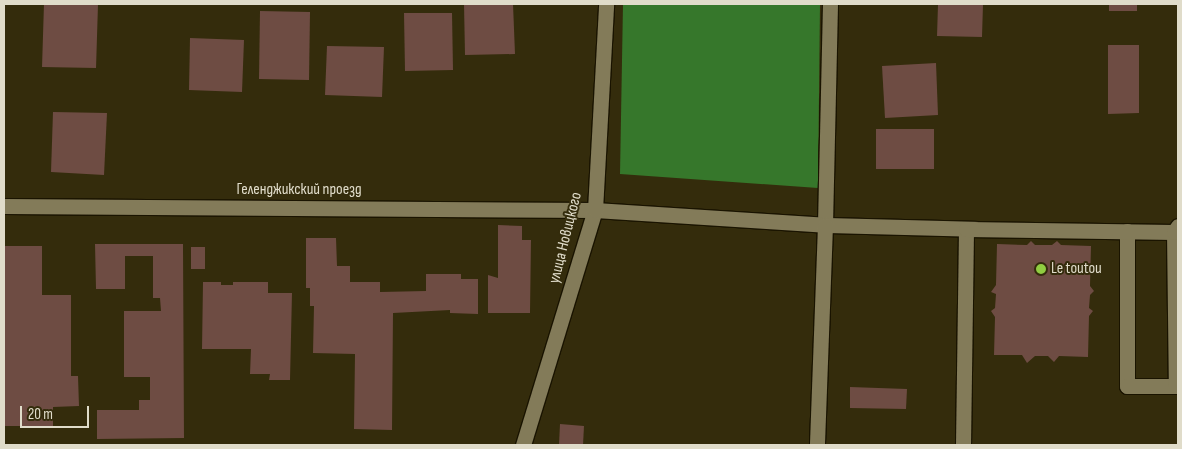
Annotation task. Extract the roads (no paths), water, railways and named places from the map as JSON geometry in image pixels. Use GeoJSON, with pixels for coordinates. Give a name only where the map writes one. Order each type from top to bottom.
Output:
{"type":"FeatureCollection","features":[{"type":"Feature","properties":{"kind":"street","name":"улица Новицкого"},"geometry":{"type":"LineString","coordinates":[[524,445],[595,210],[606,4]]}},
{"type":"Feature","properties":{"kind":"street"},"geometry":{"type":"LineString","coordinates":[[817,445],[830,4]]}},
{"type":"Feature","properties":{"kind":"street","name":"Геленджикский проезд"},"geometry":{"type":"LineString","coordinates":[[4,206],[595,210],[824,225],[1127,231],[1176,229]]}},
{"type":"Feature","properties":{"kind":"street"},"geometry":{"type":"LineString","coordinates":[[963,445],[966,229],[974,229]]}},
{"type":"Feature","properties":{"kind":"street"},"geometry":{"type":"LineString","coordinates":[[1127,231],[1127,386],[1177,386],[1176,229]]}},
{"type":"Feature","properties":{"kind":"place","name":"Le toutou"},"geometry":{"type":"Point","coordinates":[1041,269]}}]}
